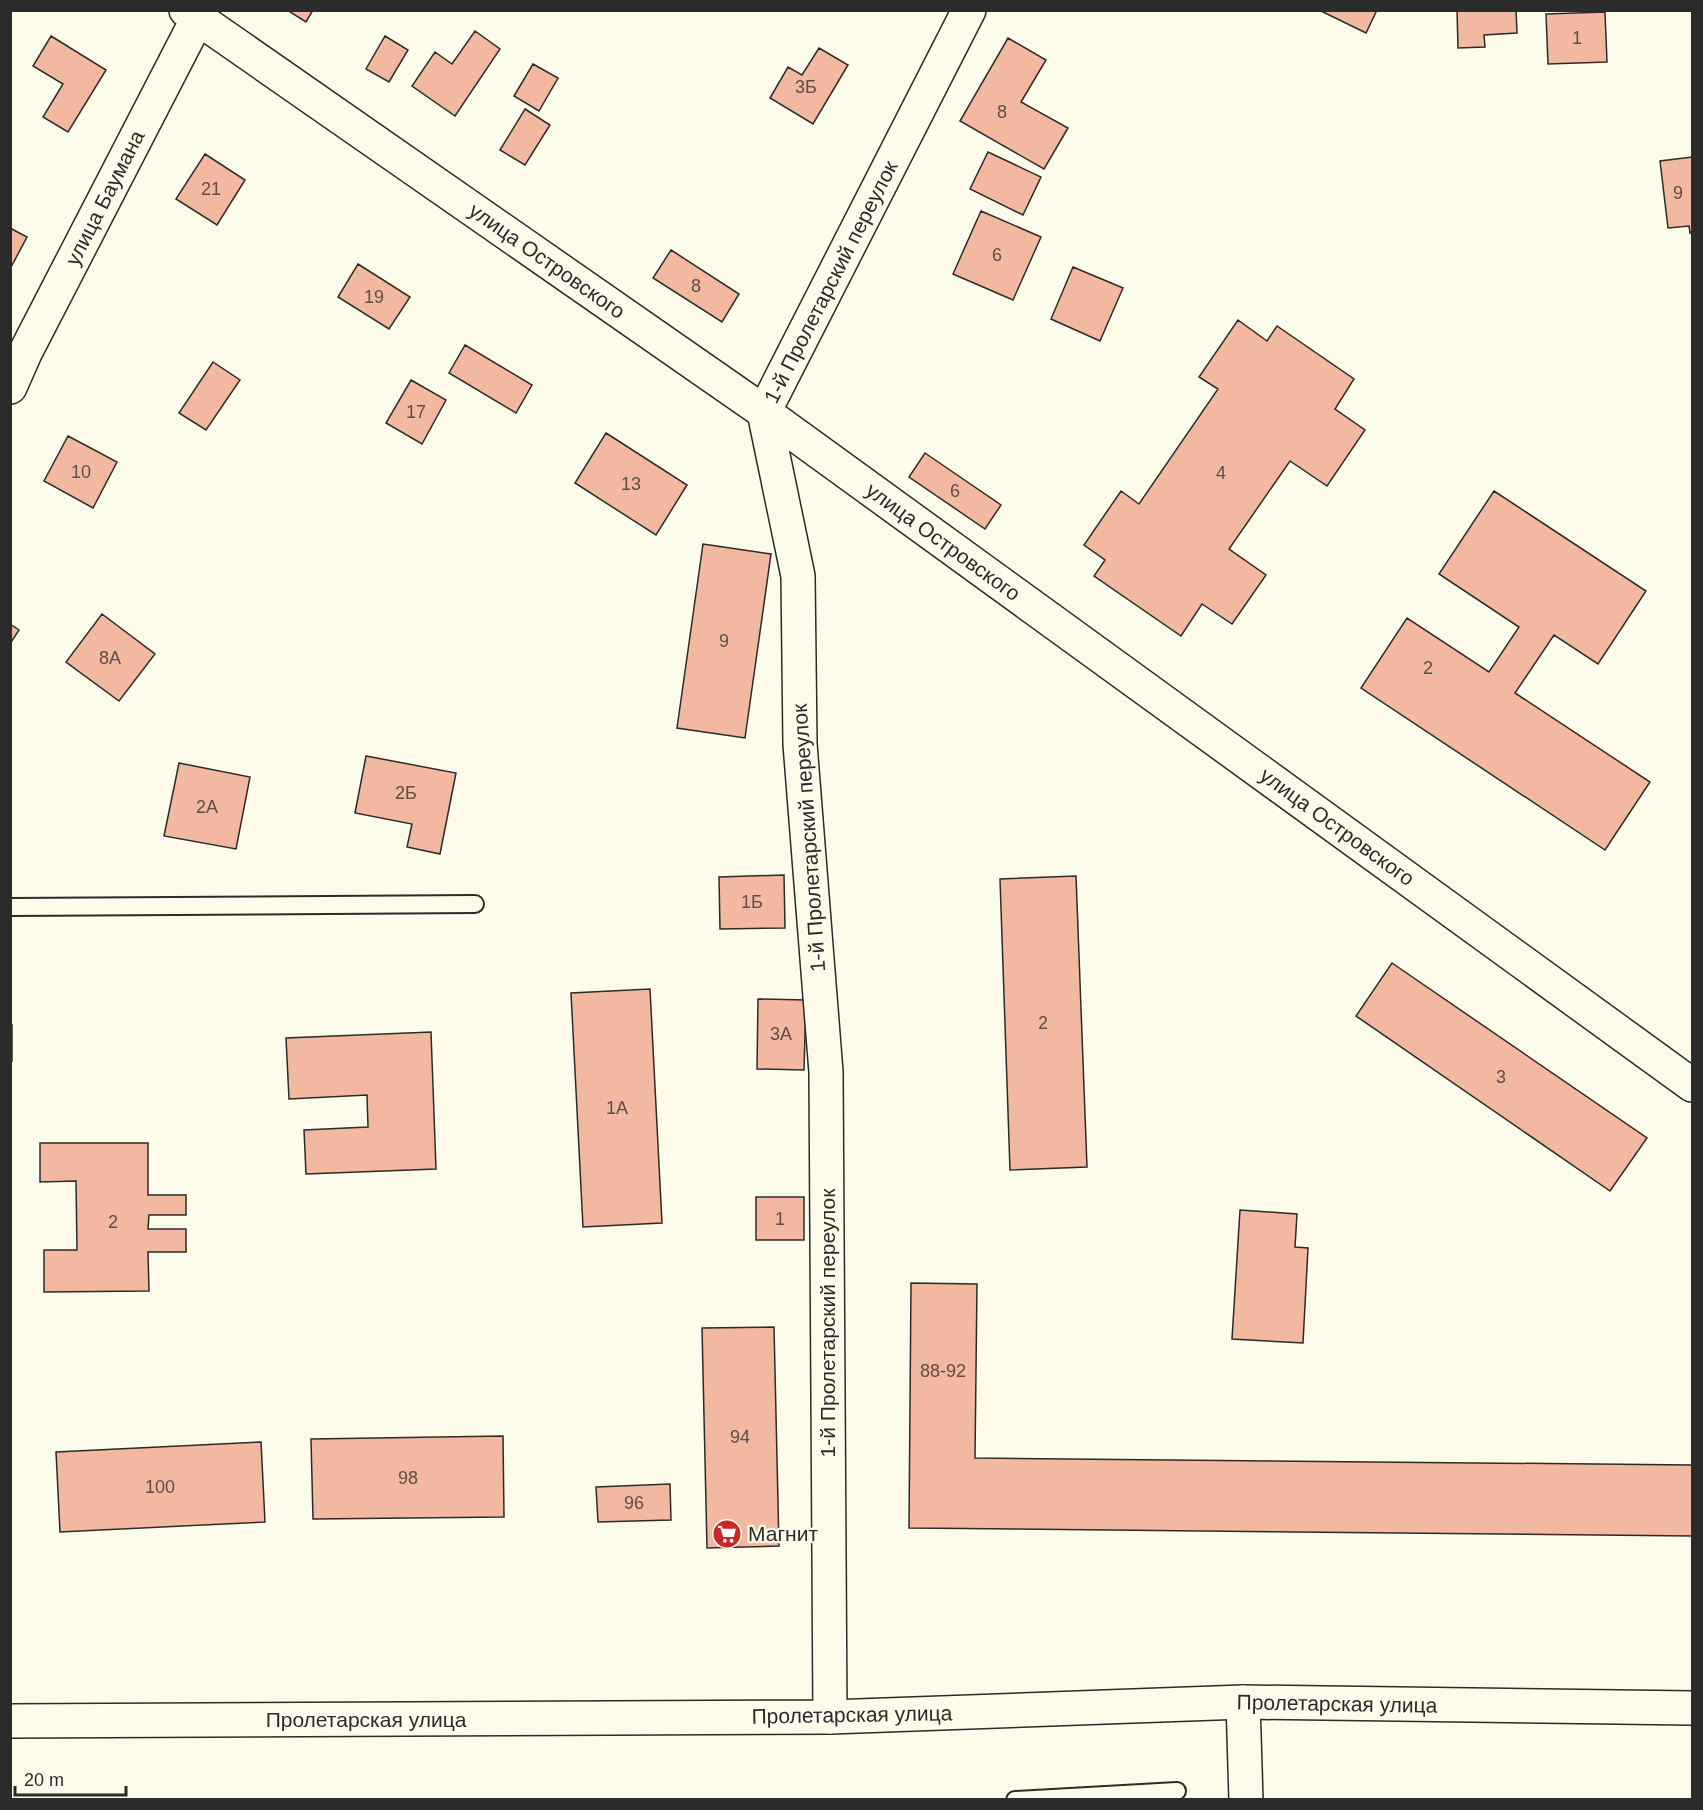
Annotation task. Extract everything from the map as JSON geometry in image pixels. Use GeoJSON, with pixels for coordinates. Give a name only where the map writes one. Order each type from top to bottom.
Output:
{"type":"FeatureCollection","features":[{"type":"Feature","properties":{"kind":"street","name":"1-й Пролетарский переулок"},"geometry":{"type":"LineString","coordinates":[[830,1717],[826,1072],[800,744],[798,576],[764,412],[969,10]]}},
{"type":"Feature","properties":{"kind":"street","name":"улица Островского"},"geometry":{"type":"LineString","coordinates":[[195,13],[764,412],[1692,1085]]}},
{"type":"Feature","properties":{"kind":"street","name":"улица Баумана"},"geometry":{"type":"LineString","coordinates":[[10,387],[195,13]]}},
{"type":"Feature","properties":{"kind":"street","name":"Пролетарская улица"},"geometry":{"type":"LineString","coordinates":[[10,1721],[830,1717],[1243,1702],[1692,1708]]}},
{"type":"Feature","properties":{"kind":"street"},"geometry":{"type":"LineString","coordinates":[[1243,1702],[1246,1800]]}},
{"type":"Feature","properties":{"kind":"lane"},"geometry":{"type":"LineString","coordinates":[[10,907],[475,904]]}},
{"type":"Feature","properties":{"kind":"lane"},"geometry":{"type":"LineString","coordinates":[[1015,1800],[1177,1791]]}},
{"type":"Feature","properties":{"kind":"building"},"geometry":{"type":"Polygon","coordinates":[[[287,10],[313,10],[306,22],[287,10]]]}},
{"type":"Feature","properties":{"kind":"building"},"geometry":{"type":"Polygon","coordinates":[[[1319,10],[1377,10],[1366,33],[1319,10]]]}},
{"type":"Feature","properties":{"kind":"building"},"geometry":{"type":"Polygon","coordinates":[[[1457,10],[1516,10],[1517,33],[1484,35],[1485,47],[1458,48],[1457,10]]]}},
{"type":"Feature","properties":{"kind":"building"},"geometry":{"type":"Polygon","coordinates":[[[1605,12],[1607,62],[1548,64],[1546,14],[1605,12]]]}},
{"type":"Feature","properties":{"kind":"building"},"geometry":{"type":"Polygon","coordinates":[[[475,31],[500,49],[455,116],[412,86],[435,52],[452,64],[475,31]]]}},
{"type":"Feature","properties":{"kind":"building"},"geometry":{"type":"Polygon","coordinates":[[[51,36],[106,70],[68,132],[43,117],[63,84],[33,66],[51,36]]]}},
{"type":"Feature","properties":{"kind":"building"},"geometry":{"type":"Polygon","coordinates":[[[385,36],[408,50],[389,82],[366,69],[385,36]]]}},
{"type":"Feature","properties":{"kind":"building"},"geometry":{"type":"Polygon","coordinates":[[[1008,38],[1046,60],[1021,102],[1068,128],[1044,169],[960,121],[1008,38]]]}},
{"type":"Feature","properties":{"kind":"building"},"geometry":{"type":"Polygon","coordinates":[[[819,48],[848,65],[813,124],[770,98],[788,67],[802,75],[819,48]]]}},
{"type":"Feature","properties":{"kind":"building"},"geometry":{"type":"Polygon","coordinates":[[[533,64],[558,78],[539,111],[514,96],[533,64]]]}},
{"type":"Feature","properties":{"kind":"building"},"geometry":{"type":"Polygon","coordinates":[[[525,109],[550,125],[525,165],[500,150],[525,109]]]}},
{"type":"Feature","properties":{"kind":"building"},"geometry":{"type":"Polygon","coordinates":[[[988,152],[1041,177],[1023,215],[970,189],[988,152]]]}},
{"type":"Feature","properties":{"kind":"building"},"geometry":{"type":"Polygon","coordinates":[[[205,154],[245,180],[217,225],[176,199],[205,154]]]}},
{"type":"Feature","properties":{"kind":"building"},"geometry":{"type":"Polygon","coordinates":[[[1692,157],[1692,232],[1690,233],[1689,226],[1668,228],[1660,161],[1692,157]]]}},
{"type":"Feature","properties":{"kind":"building"},"geometry":{"type":"Polygon","coordinates":[[[981,211],[1041,237],[1013,300],[953,274],[981,211]]]}},
{"type":"Feature","properties":{"kind":"building"},"geometry":{"type":"Polygon","coordinates":[[[10,228],[27,237],[10,269],[10,228]]]}},
{"type":"Feature","properties":{"kind":"building"},"geometry":{"type":"Polygon","coordinates":[[[671,250],[739,294],[722,322],[653,278],[671,250]]]}},
{"type":"Feature","properties":{"kind":"building"},"geometry":{"type":"Polygon","coordinates":[[[358,264],[410,297],[389,329],[338,297],[358,264]]]}},
{"type":"Feature","properties":{"kind":"building"},"geometry":{"type":"Polygon","coordinates":[[[1073,267],[1123,288],[1100,341],[1051,319],[1073,267]]]}},
{"type":"Feature","properties":{"kind":"building"},"geometry":{"type":"Polygon","coordinates":[[[1238,320],[1267,341],[1277,326],[1354,379],[1335,409],[1365,430],[1327,486],[1290,461],[1229,549],[1266,575],[1232,624],[1202,604],[1181,636],[1094,576],[1105,560],[1084,545],[1121,491],[1139,504],[1218,389],[1199,377],[1238,320]]]}},
{"type":"Feature","properties":{"kind":"building"},"geometry":{"type":"Polygon","coordinates":[[[465,345],[532,385],[516,413],[449,373],[465,345]]]}},
{"type":"Feature","properties":{"kind":"building"},"geometry":{"type":"Polygon","coordinates":[[[213,362],[240,380],[206,430],[179,413],[213,362]]]}},
{"type":"Feature","properties":{"kind":"building"},"geometry":{"type":"Polygon","coordinates":[[[411,380],[446,400],[422,444],[386,423],[411,380]]]}},
{"type":"Feature","properties":{"kind":"building"},"geometry":{"type":"Polygon","coordinates":[[[606,433],[687,485],[656,535],[575,483],[606,433]]]}},
{"type":"Feature","properties":{"kind":"building"},"geometry":{"type":"Polygon","coordinates":[[[68,436],[117,462],[93,508],[44,481],[68,436]]]}},
{"type":"Feature","properties":{"kind":"building"},"geometry":{"type":"Polygon","coordinates":[[[925,453],[1001,505],[985,529],[909,477],[925,453]]]}},
{"type":"Feature","properties":{"kind":"building"},"geometry":{"type":"Polygon","coordinates":[[[1494,491],[1646,591],[1598,664],[1554,635],[1515,693],[1650,782],[1605,850],[1361,688],[1407,618],[1489,672],[1519,627],[1439,574],[1494,491]]]}},
{"type":"Feature","properties":{"kind":"building"},"geometry":{"type":"Polygon","coordinates":[[[703,544],[771,554],[745,738],[677,728],[703,544]]]}},
{"type":"Feature","properties":{"kind":"building"},"geometry":{"type":"Polygon","coordinates":[[[102,614],[155,654],[119,701],[66,662],[102,614]]]}},
{"type":"Feature","properties":{"kind":"building"},"geometry":{"type":"Polygon","coordinates":[[[10,624],[19,630],[10,644],[10,624]]]}},
{"type":"Feature","properties":{"kind":"building"},"geometry":{"type":"Polygon","coordinates":[[[366,756],[456,773],[440,854],[407,847],[412,824],[355,813],[366,756]]]}},
{"type":"Feature","properties":{"kind":"building"},"geometry":{"type":"Polygon","coordinates":[[[179,763],[250,777],[236,849],[164,836],[179,763]]]}},
{"type":"Feature","properties":{"kind":"building"},"geometry":{"type":"Polygon","coordinates":[[[784,875],[785,928],[720,929],[719,877],[784,875]]]}},
{"type":"Feature","properties":{"kind":"building"},"geometry":{"type":"Polygon","coordinates":[[[1076,876],[1087,1167],[1010,1170],[1000,879],[1076,876]]]}},
{"type":"Feature","properties":{"kind":"building"},"geometry":{"type":"Polygon","coordinates":[[[1392,963],[1647,1138],[1610,1191],[1356,1016],[1392,963]]]}},
{"type":"Feature","properties":{"kind":"building"},"geometry":{"type":"Polygon","coordinates":[[[650,989],[662,1223],[583,1227],[571,993],[650,989]]]}},
{"type":"Feature","properties":{"kind":"building"},"geometry":{"type":"Polygon","coordinates":[[[758,999],[806,1000],[804,1070],[757,1069],[758,999]]]}},
{"type":"Feature","properties":{"kind":"building"},"geometry":{"type":"Polygon","coordinates":[[[10,1025],[12,1025],[12,1061],[10,1061],[10,1025]]]}},
{"type":"Feature","properties":{"kind":"building"},"geometry":{"type":"Polygon","coordinates":[[[431,1032],[436,1169],[306,1174],[304,1130],[368,1127],[367,1095],[289,1099],[286,1038],[431,1032]]]}},
{"type":"Feature","properties":{"kind":"building"},"geometry":{"type":"Polygon","coordinates":[[[40,1143],[148,1143],[148,1195],[186,1195],[186,1215],[149,1215],[148,1229],[186,1229],[186,1252],[148,1252],[149,1291],[44,1292],[44,1250],[77,1250],[76,1181],[40,1182],[40,1143]]]}},
{"type":"Feature","properties":{"kind":"building"},"geometry":{"type":"Polygon","coordinates":[[[756,1197],[804,1197],[804,1240],[756,1240],[756,1197]]]}},
{"type":"Feature","properties":{"kind":"building"},"geometry":{"type":"Polygon","coordinates":[[[1240,1210],[1297,1214],[1295,1247],[1308,1248],[1303,1343],[1232,1339],[1240,1210]]]}},
{"type":"Feature","properties":{"kind":"building"},"geometry":{"type":"Polygon","coordinates":[[[911,1283],[977,1284],[975,1458],[1692,1465],[1692,1536],[909,1528],[911,1283]]]}},
{"type":"Feature","properties":{"kind":"building"},"geometry":{"type":"Polygon","coordinates":[[[774,1327],[779,1546],[707,1548],[702,1328],[774,1327]]]}},
{"type":"Feature","properties":{"kind":"building"},"geometry":{"type":"Polygon","coordinates":[[[503,1436],[504,1517],[313,1519],[311,1439],[503,1436]]]}},
{"type":"Feature","properties":{"kind":"building"},"geometry":{"type":"Polygon","coordinates":[[[261,1442],[265,1522],[60,1532],[56,1452],[261,1442]]]}},
{"type":"Feature","properties":{"kind":"building"},"geometry":{"type":"Polygon","coordinates":[[[670,1484],[671,1520],[598,1522],[596,1487],[670,1484]]]}},
{"type":"Feature","properties":{"kind":"place","name":"Магнит"},"geometry":{"type":"Point","coordinates":[727,1534]}}]}
